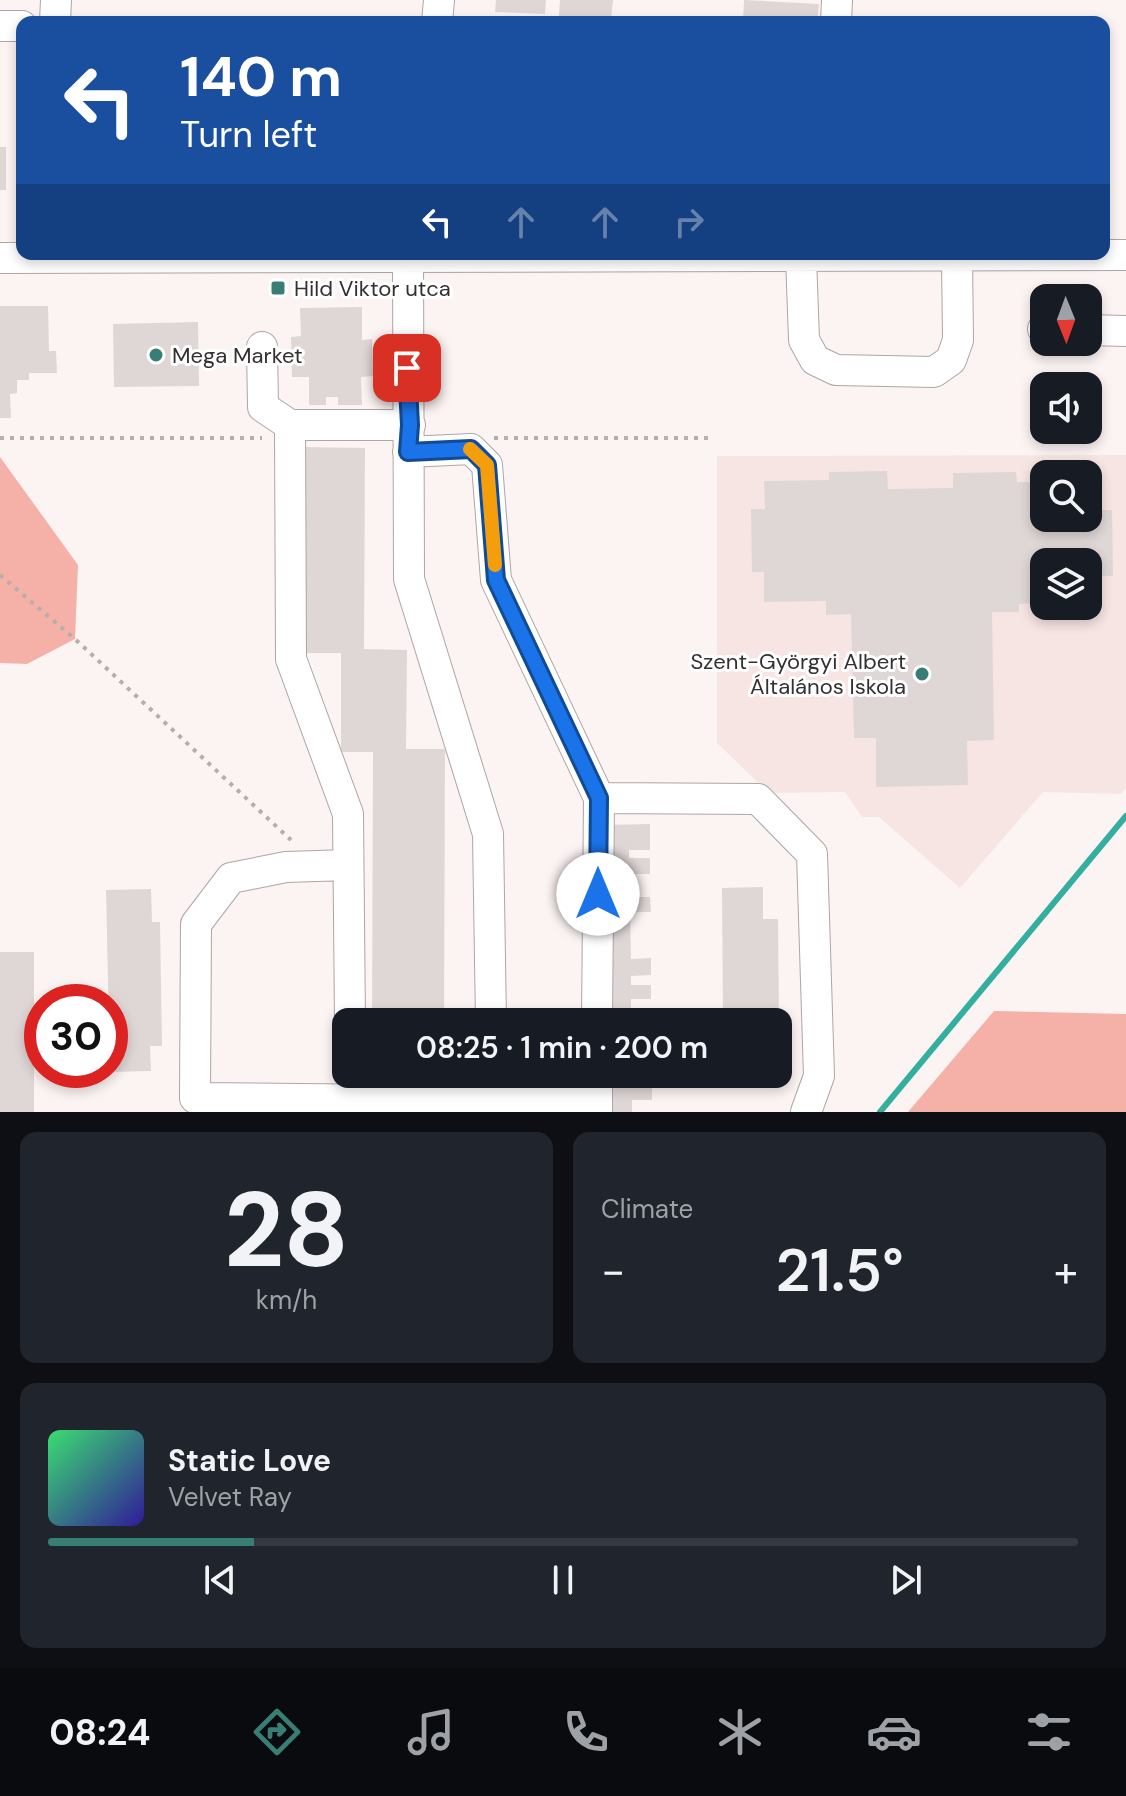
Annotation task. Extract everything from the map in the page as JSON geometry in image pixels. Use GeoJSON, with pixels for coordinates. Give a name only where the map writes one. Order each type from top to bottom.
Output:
{"type":"FeatureCollection","features":[{"type":"Feature","properties":{"kind":"street"},"geometry":{"type":"LineString","coordinates":[[415,260],[407,341],[409,579],[488,834],[491,1008]]}},
{"type":"Feature","properties":{"kind":"street"},"geometry":{"type":"LineString","coordinates":[[812,260],[804,340],[815,360],[836,370],[934,372],[951,360],[958,340],[957,260]]}},
{"type":"Feature","properties":{"kind":"street"},"geometry":{"type":"LineString","coordinates":[[1102,330],[1126,331]]}},
{"type":"Feature","properties":{"kind":"street"},"geometry":{"type":"LineString","coordinates":[[262,347],[263,407],[290,425],[409,438],[471,449],[487,465],[496,580],[599,798],[597,1008]]}},
{"type":"Feature","properties":{"kind":"street"},"geometry":{"type":"LineString","coordinates":[[290,425],[291,659],[348,814],[334,866],[349,1008]]}},
{"type":"Feature","properties":{"kind":"street"},"geometry":{"type":"LineString","coordinates":[[599,798],[758,799],[812,854],[819,1076],[806,1112]]}},
{"type":"Feature","properties":{"kind":"street"},"geometry":{"type":"LineString","coordinates":[[334,866],[286,867],[231,878],[196,924],[195,1098],[336,1088]]}},
{"type":"Feature","properties":{"kind":"street"},"geometry":{"type":"LineString","coordinates":[[504,1088],[597,1096]]}},
{"type":"Feature","properties":{"kind":"path"},"geometry":{"type":"LineString","coordinates":[[0,575],[334,866]]}},
{"type":"Feature","properties":{"kind":"shaded area","name":"Szent-Györgyi Albert Általános Iskola"},"geometry":{"type":"Polygon","coordinates":[[[1126,455],[1126,788],[1121,794],[1043,792],[960,888],[879,817],[862,817],[845,792],[769,793],[717,743],[717,456],[1126,455]]]}},
{"type":"Feature","properties":{"kind":"shaded area"},"geometry":{"type":"Polygon","coordinates":[[[0,457],[78,565],[75,639],[27,664],[0,663],[0,457]]]}},
{"type":"Feature","properties":{"kind":"shaded area"},"geometry":{"type":"Polygon","coordinates":[[[994,1011],[1126,1014],[1126,1112],[908,1112],[994,1011]]]}},
{"type":"Feature","properties":{"kind":"building"},"geometry":{"type":"Polygon","coordinates":[[[496,0],[546,0],[545,14],[495,12],[496,0]]]}},
{"type":"Feature","properties":{"kind":"building"},"geometry":{"type":"Polygon","coordinates":[[[560,0],[613,0],[611,16],[559,16],[560,0]]]}},
{"type":"Feature","properties":{"kind":"building"},"geometry":{"type":"Polygon","coordinates":[[[744,0],[819,4],[818,16],[743,16],[744,0]]]}},
{"type":"Feature","properties":{"kind":"building"},"geometry":{"type":"Polygon","coordinates":[[[0,147],[6,147],[6,190],[0,190],[0,147]]]}},
{"type":"Feature","properties":{"kind":"building"},"geometry":{"type":"Polygon","coordinates":[[[0,306],[48,306],[49,351],[56,351],[57,373],[29,373],[29,380],[17,380],[17,393],[10,394],[11,418],[0,418],[0,306]]]}},
{"type":"Feature","properties":{"kind":"building"},"geometry":{"type":"Polygon","coordinates":[[[362,307],[362,340],[372,339],[373,376],[361,377],[362,405],[338,405],[338,397],[326,397],[326,405],[309,405],[309,377],[292,377],[291,337],[301,336],[300,308],[362,307]]]}},
{"type":"Feature","properties":{"kind":"building","name":"Mega Market"},"geometry":{"type":"Polygon","coordinates":[[[198,322],[199,386],[114,387],[113,324],[198,322]]]}},
{"type":"Feature","properties":{"kind":"building"},"geometry":{"type":"Polygon","coordinates":[[[302,447],[365,448],[364,649],[407,650],[406,749],[445,749],[444,1008],[372,1008],[373,752],[341,752],[341,653],[301,653],[302,447]]]}},
{"type":"Feature","properties":{"kind":"building"},"geometry":{"type":"Polygon","coordinates":[[[887,471],[888,489],[953,488],[953,473],[1016,472],[1017,482],[1030,482],[1030,532],[1102,532],[1102,510],[1112,510],[1113,576],[1102,576],[1102,548],[1030,548],[1030,604],[1019,604],[1019,612],[992,612],[994,740],[967,741],[968,785],[876,787],[876,738],[854,738],[851,614],[826,615],[826,601],[764,602],[764,572],[752,572],[751,509],[765,509],[764,481],[829,480],[829,472],[887,471]]]}},
{"type":"Feature","properties":{"kind":"building"},"geometry":{"type":"Polygon","coordinates":[[[650,824],[650,850],[629,850],[629,858],[650,858],[650,874],[629,874],[630,897],[650,897],[651,912],[630,912],[631,959],[651,958],[651,975],[631,976],[631,985],[651,985],[651,999],[631,999],[631,1008],[605,1008],[602,825],[650,824]]]}},
{"type":"Feature","properties":{"kind":"building"},"geometry":{"type":"Polygon","coordinates":[[[763,887],[763,919],[778,919],[779,1008],[723,1008],[722,888],[763,887]]]}},
{"type":"Feature","properties":{"kind":"building"},"geometry":{"type":"Polygon","coordinates":[[[151,889],[152,922],[160,922],[162,1046],[150,1046],[151,1071],[128,1072],[128,984],[108,984],[106,890],[151,889]]]}},
{"type":"Feature","properties":{"kind":"building"},"geometry":{"type":"Polygon","coordinates":[[[0,952],[34,952],[34,984],[24,984],[24,1088],[34,1088],[34,1112],[0,1112],[0,952]]]}},
{"type":"Feature","properties":{"kind":"building"},"geometry":{"type":"Polygon","coordinates":[[[606,1088],[652,1088],[652,1100],[632,1100],[632,1112],[607,1112],[606,1088]]]}},
{"type":"Feature","properties":{"kind":"waterway"},"geometry":{"type":"LineString","coordinates":[[880,1112],[1126,816]]}},
{"type":"Feature","properties":{"kind":"slow traffic"},"geometry":{"type":"LineString","coordinates":[[470,449],[487,465],[495,565]]}},
{"type":"Feature","properties":{"kind":"place","name":"Hild Viktor utca"},"geometry":{"type":"Point","coordinates":[278,288]}},
{"type":"Feature","properties":{"kind":"place","name":"Mega Market"},"geometry":{"type":"Point","coordinates":[156,355]}},
{"type":"Feature","properties":{"kind":"place","name":"Szent-Györgyi Albert Általános Iskola"},"geometry":{"type":"Point","coordinates":[922,674]}},
{"type":"Feature","properties":{"kind":"route"},"geometry":{"type":"LineString","coordinates":[[407,368],[408,452],[471,449],[487,465],[496,580],[599,798],[598,894]]}}]}
